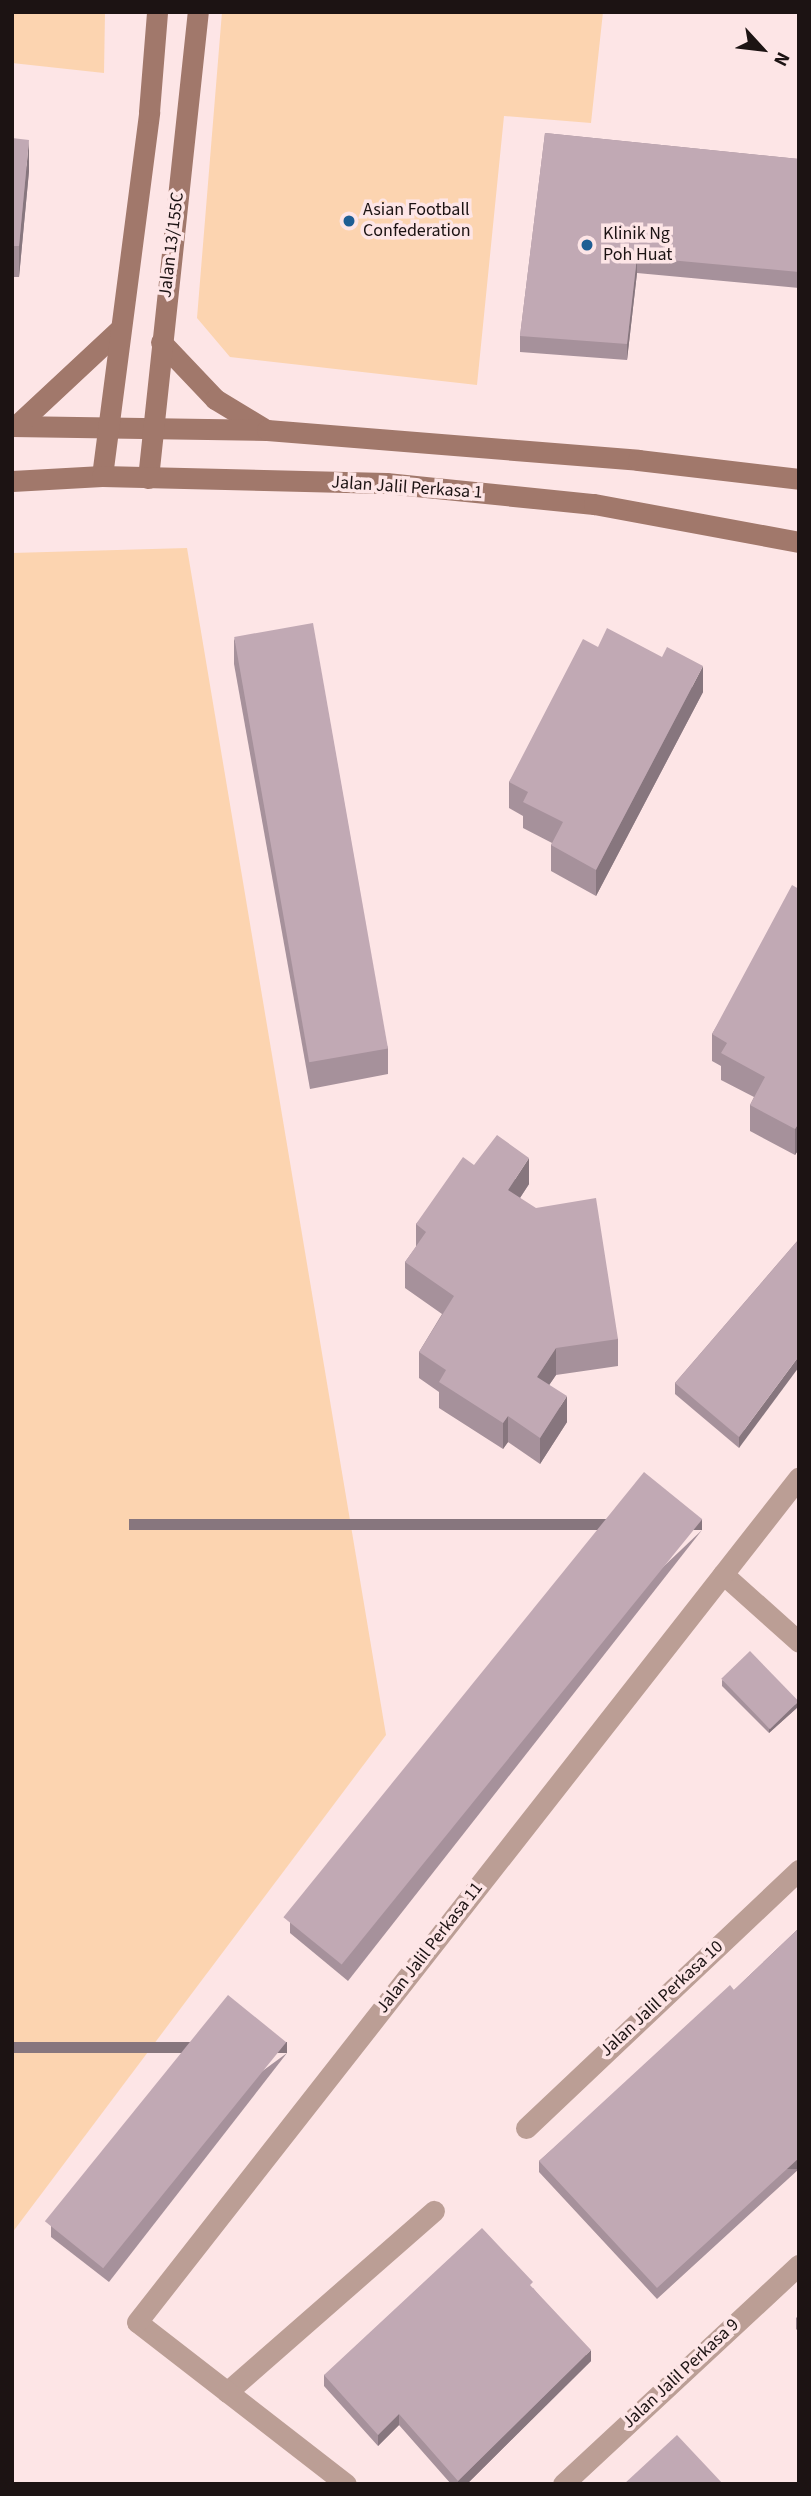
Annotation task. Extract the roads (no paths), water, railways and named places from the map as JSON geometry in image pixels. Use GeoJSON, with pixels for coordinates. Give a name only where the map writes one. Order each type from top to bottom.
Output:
{"type":"FeatureCollection","features":[{"type":"Feature","properties":{"kind":"main road"},"geometry":{"type":"LineString","coordinates":[[102,477],[149,111],[157,12]]}},
{"type":"Feature","properties":{"kind":"main road"},"geometry":{"type":"LineString","coordinates":[[178,12],[197,22]]}},
{"type":"Feature","properties":{"kind":"main road","name":"Jalan 13/155C"},"geometry":{"type":"LineString","coordinates":[[148,478],[151,425],[197,22]]}},
{"type":"Feature","properties":{"kind":"main road"},"geometry":{"type":"LineString","coordinates":[[14,426],[120,329]]}},
{"type":"Feature","properties":{"kind":"main road"},"geometry":{"type":"LineString","coordinates":[[161,342],[215,399],[267,430]]}},
{"type":"Feature","properties":{"kind":"main road"},"geometry":{"type":"LineString","coordinates":[[14,426],[151,425],[267,430],[638,460],[799,479]]}},
{"type":"Feature","properties":{"kind":"main road","name":"Jalan Jalil Perkasa 1"},"geometry":{"type":"LineString","coordinates":[[12,481],[102,477],[386,483],[594,503],[799,542]]}},
{"type":"Feature","properties":{"kind":"street","name":"Jalan Jalil Perkasa 11"},"geometry":{"type":"LineString","coordinates":[[227,2392],[137,2322],[799,1477]]}},
{"type":"Feature","properties":{"kind":"street"},"geometry":{"type":"LineString","coordinates":[[723,1574],[799,1642]]}},
{"type":"Feature","properties":{"kind":"street","name":"Jalan Jalil Perkasa 10"},"geometry":{"type":"LineString","coordinates":[[526,2128],[799,1870]]}},
{"type":"Feature","properties":{"kind":"street"},"geometry":{"type":"LineString","coordinates":[[346,2484],[227,2392],[433,2211]]}},
{"type":"Feature","properties":{"kind":"street","name":"Jalan Jalil Perkasa 9"},"geometry":{"type":"LineString","coordinates":[[563,2484],[799,2265]]}},
{"type":"Feature","properties":{"kind":"place","name":"Asian Football Confederation"},"geometry":{"type":"Point","coordinates":[349,221]}},
{"type":"Feature","properties":{"kind":"place","name":"Klinik Ng Poh Huat"},"geometry":{"type":"Point","coordinates":[587,245]}}]}
